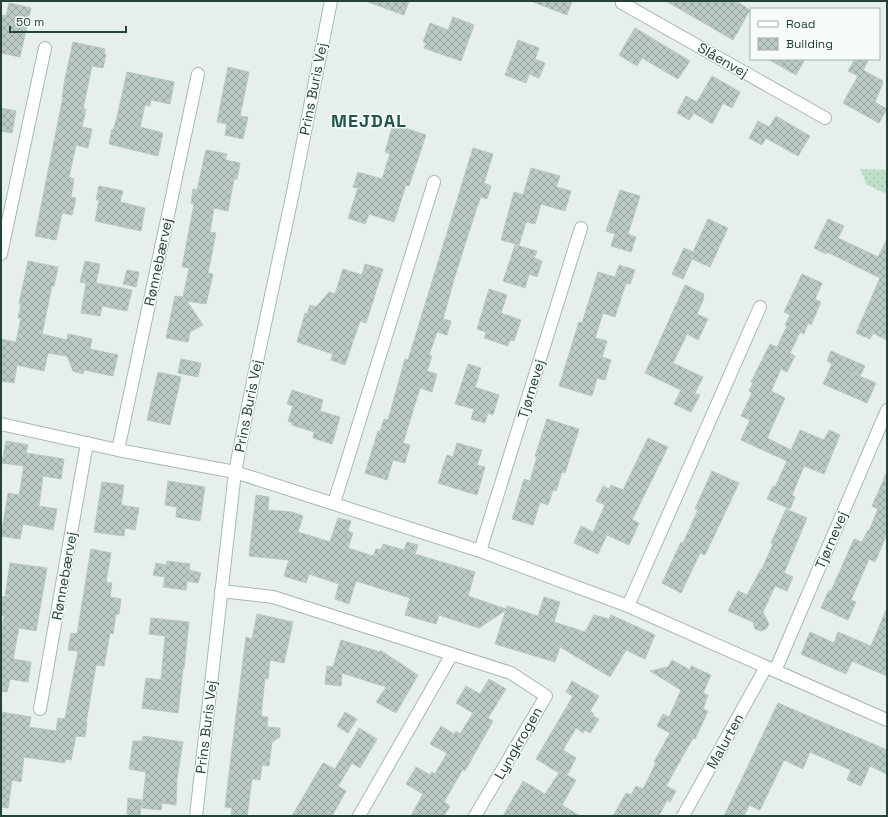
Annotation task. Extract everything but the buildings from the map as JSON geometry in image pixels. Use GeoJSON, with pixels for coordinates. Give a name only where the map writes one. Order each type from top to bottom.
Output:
{"type":"FeatureCollection","features":[{"type":"Feature","properties":{"kind":"street","name":"Prins Buris Vej"},"geometry":{"type":"LineString","coordinates":[[196,816],[236,472],[255,371],[293,192],[331,1]]}},
{"type":"Feature","properties":{"kind":"street","name":"Slåenvej"},"geometry":{"type":"LineString","coordinates":[[622,1],[622,3],[825,118]]}},
{"type":"Feature","properties":{"kind":"street"},"geometry":{"type":"LineString","coordinates":[[1,254],[45,48]]}},
{"type":"Feature","properties":{"kind":"street","name":"Rønnebærvej"},"geometry":{"type":"LineString","coordinates":[[118,450],[198,74]]}},
{"type":"Feature","properties":{"kind":"street"},"geometry":{"type":"LineString","coordinates":[[334,503],[434,182]]}},
{"type":"Feature","properties":{"kind":"street","name":"Tjørnevej"},"geometry":{"type":"LineString","coordinates":[[480,551],[581,228]]}},
{"type":"Feature","properties":{"kind":"street"},"geometry":{"type":"LineString","coordinates":[[628,606],[760,307]]}},
{"type":"Feature","properties":{"kind":"street","name":"Tjørnevej"},"geometry":{"type":"LineString","coordinates":[[770,669],[887,410]]}},
{"type":"Feature","properties":{"kind":"street"},"geometry":{"type":"LineString","coordinates":[[1,424],[118,450],[236,472],[480,551],[628,606],[887,720]]}},
{"type":"Feature","properties":{"kind":"street","name":"Rønnebærvej"},"geometry":{"type":"LineString","coordinates":[[40,709],[87,443]]}},
{"type":"Feature","properties":{"kind":"street","name":"Lyngkrogen"},"geometry":{"type":"LineString","coordinates":[[222,591],[273,597],[511,672],[546,696],[475,816]]}},
{"type":"Feature","properties":{"kind":"street"},"geometry":{"type":"LineString","coordinates":[[359,816],[452,654]]}},
{"type":"Feature","properties":{"kind":"street","name":"Malurten"},"geometry":{"type":"LineString","coordinates":[[683,816],[770,669]]}},
{"type":"Feature","properties":{"kind":"green space"},"geometry":{"type":"Polygon","coordinates":[[[860,169],[887,170],[887,194],[867,185],[860,169]]]}},
{"type":"Feature","properties":{"kind":"district","name":"MEJDAL"},"geometry":{"type":"Point","coordinates":[369,120]}}]}
